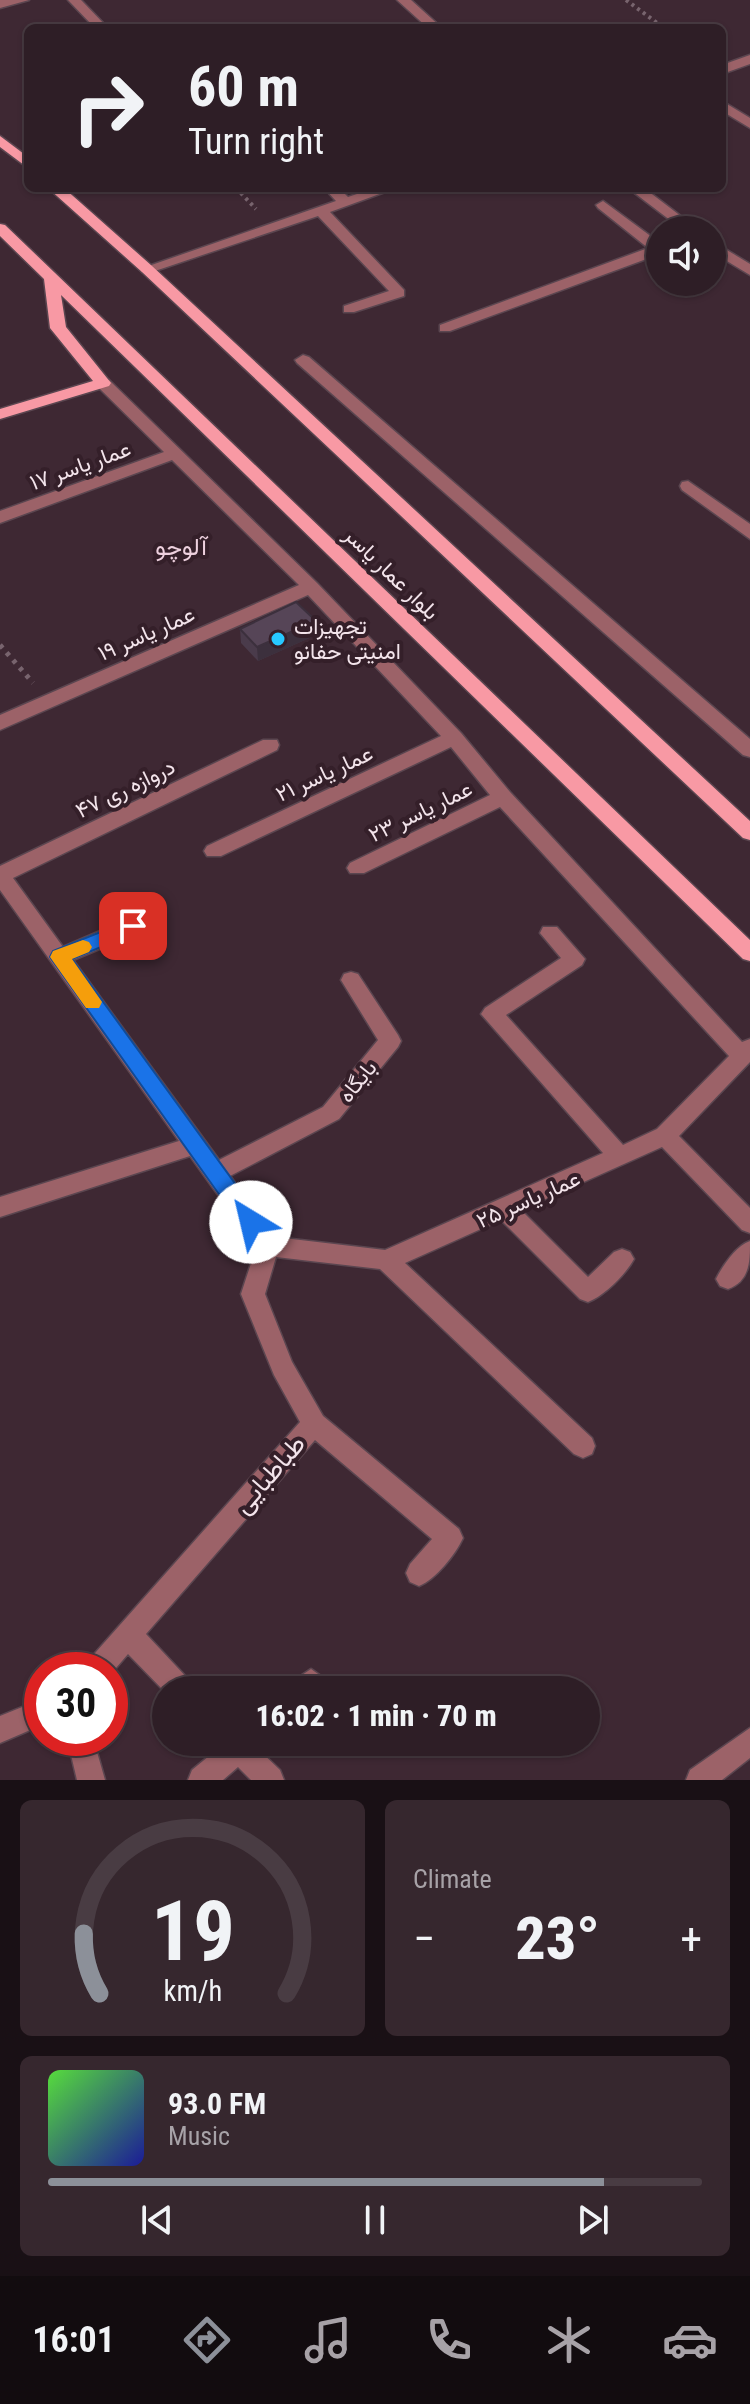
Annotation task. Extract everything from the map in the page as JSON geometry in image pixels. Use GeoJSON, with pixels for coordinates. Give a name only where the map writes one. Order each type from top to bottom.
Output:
{"type":"FeatureCollection","features":[{"type":"Feature","properties":{"kind":"main road"},"geometry":{"type":"LineString","coordinates":[[0,140],[24,161]]}},
{"type":"Feature","properties":{"kind":"main road"},"geometry":{"type":"LineString","coordinates":[[60,192],[147,269],[750,833]]}},
{"type":"Feature","properties":{"kind":"main road","name":"بلوار عمار یاسر"},"geometry":{"type":"LineString","coordinates":[[0,228],[750,953]]}},
{"type":"Feature","properties":{"kind":"main road"},"geometry":{"type":"LineString","coordinates":[[0,414],[103,383],[58,328],[51,278]]}},
{"type":"Feature","properties":{"kind":"street"},"geometry":{"type":"LineString","coordinates":[[0,4],[23,0]]}},
{"type":"Feature","properties":{"kind":"street"},"geometry":{"type":"LineString","coordinates":[[74,0],[98,24]]}},
{"type":"Feature","properties":{"kind":"street"},"geometry":{"type":"LineString","coordinates":[[403,0],[431,24]]}},
{"type":"Feature","properties":{"kind":"street"},"geometry":{"type":"LineString","coordinates":[[726,68],[750,59]]}},
{"type":"Feature","properties":{"kind":"street"},"geometry":{"type":"LineString","coordinates":[[726,108],[750,124]]}},
{"type":"Feature","properties":{"kind":"street"},"geometry":{"type":"LineString","coordinates":[[335,192],[345,202]]}},
{"type":"Feature","properties":{"kind":"street"},"geometry":{"type":"LineString","coordinates":[[147,269],[376,192]]}},
{"type":"Feature","properties":{"kind":"street"},"geometry":{"type":"LineString","coordinates":[[640,192],[673,216]]}},
{"type":"Feature","properties":{"kind":"street"},"geometry":{"type":"LineString","coordinates":[[603,205],[646,239]]}},
{"type":"Feature","properties":{"kind":"street"},"geometry":{"type":"LineString","coordinates":[[321,211],[399,293],[349,309]]}},
{"type":"Feature","properties":{"kind":"street"},"geometry":{"type":"LineString","coordinates":[[445,328],[646,255]]}},
{"type":"Feature","properties":{"kind":"street"},"geometry":{"type":"LineString","coordinates":[[726,255],[750,271]]}},
{"type":"Feature","properties":{"kind":"street"},"geometry":{"type":"LineString","coordinates":[[303,360],[750,750]]}},
{"type":"Feature","properties":{"kind":"street"},"geometry":{"type":"LineString","coordinates":[[103,383],[311,587],[454,738],[503,797],[746,1052]]}},
{"type":"Feature","properties":{"kind":"street","name":"عمار یاسر ۱۷"},"geometry":{"type":"LineString","coordinates":[[0,517],[174,454]]}},
{"type":"Feature","properties":{"kind":"street"},"geometry":{"type":"LineString","coordinates":[[688,486],[750,533]]}},
{"type":"Feature","properties":{"kind":"street","name":"عمار یاسر ۱۹"},"geometry":{"type":"LineString","coordinates":[[0,723],[311,587]]}},
{"type":"Feature","properties":{"kind":"street","name":"عمار یاسر ۲۱"},"geometry":{"type":"LineString","coordinates":[[214,851],[454,738]]}},
{"type":"Feature","properties":{"kind":"street","name":"دروازه ری ۴۷"},"geometry":{"type":"LineString","coordinates":[[0,875],[270,745]]}},
{"type":"Feature","properties":{"kind":"street","name":"عمار یاسر ۲۳"},"geometry":{"type":"LineString","coordinates":[[357,868],[503,797]]}},
{"type":"Feature","properties":{"kind":"street"},"geometry":{"type":"LineString","coordinates":[[0,875],[268,1246]]}},
{"type":"Feature","properties":{"kind":"street"},"geometry":{"type":"LineString","coordinates":[[60,957],[133,926]]}},
{"type":"Feature","properties":{"kind":"street"},"geometry":{"type":"LineString","coordinates":[[550,933],[575,959],[492,1014],[621,1158]]}},
{"type":"Feature","properties":{"kind":"street","name":"بایگاه"},"geometry":{"type":"LineString","coordinates":[[215,1173],[331,1113],[390,1041],[351,980]]}},
{"type":"Feature","properties":{"kind":"street","name":"عمار یاسر ۲۵"},"geometry":{"type":"LineString","coordinates":[[268,1246],[386,1260],[665,1136],[746,1052]]}},
{"type":"Feature","properties":{"kind":"street"},"geometry":{"type":"LineString","coordinates":[[665,1136],[749,1220]]}},
{"type":"Feature","properties":{"kind":"street"},"geometry":{"type":"LineString","coordinates":[[0,1207],[195,1145]]}},
{"type":"Feature","properties":{"kind":"street"},"geometry":{"type":"LineString","coordinates":[[505,1209],[588,1292],[622,1259]]}},
{"type":"Feature","properties":{"kind":"street","name":"طباطبایی"},"geometry":{"type":"LineString","coordinates":[[113,1652],[314,1424],[282,1367],[253,1294],[268,1246]]}},
{"type":"Feature","properties":{"kind":"street"},"geometry":{"type":"LineString","coordinates":[[728,1279],[750,1251]]}},
{"type":"Feature","properties":{"kind":"street"},"geometry":{"type":"LineString","coordinates":[[386,1260],[583,1446]]}},
{"type":"Feature","properties":{"kind":"street"},"geometry":{"type":"LineString","coordinates":[[314,1424],[450,1538],[419,1573]]}},
{"type":"Feature","properties":{"kind":"street"},"geometry":{"type":"LineString","coordinates":[[128,1635],[168,1676]]}},
{"type":"Feature","properties":{"kind":"street"},"geometry":{"type":"LineString","coordinates":[[0,1730],[24,1720]]}},
{"type":"Feature","properties":{"kind":"street"},"geometry":{"type":"LineString","coordinates":[[700,1780],[750,1741]]}},
{"type":"Feature","properties":{"kind":"street"},"geometry":{"type":"LineString","coordinates":[[85,1756],[91,1780]]}},
{"type":"Feature","properties":{"kind":"street"},"geometry":{"type":"LineString","coordinates":[[202,1780],[227,1756]]}},
{"type":"Feature","properties":{"kind":"street"},"geometry":{"type":"LineString","coordinates":[[250,1756],[270,1780]]}},
{"type":"Feature","properties":{"kind":"path"},"geometry":{"type":"LineString","coordinates":[[626,0],[659,24]]}},
{"type":"Feature","properties":{"kind":"path"},"geometry":{"type":"LineString","coordinates":[[0,645],[49,702]]}},
{"type":"Feature","properties":{"kind":"building"},"geometry":{"type":"Polygon","coordinates":[[[296,602],[316,621],[257,647],[240,629],[296,602]]]}},
{"type":"Feature","properties":{"kind":"slow traffic"},"geometry":{"type":"LineString","coordinates":[[83,947],[60,957],[92,1002]]}},
{"type":"Feature","properties":{"kind":"place","name":"تجهیزات امنیتی حفانو"},"geometry":{"type":"Point","coordinates":[278,639]}},
{"type":"Feature","properties":{"kind":"district","name":"آلوچو"},"geometry":{"type":"Point","coordinates":[181,547]}},
{"type":"Feature","properties":{"kind":"route"},"geometry":{"type":"LineString","coordinates":[[133,926],[60,957],[251,1222]]}}]}
